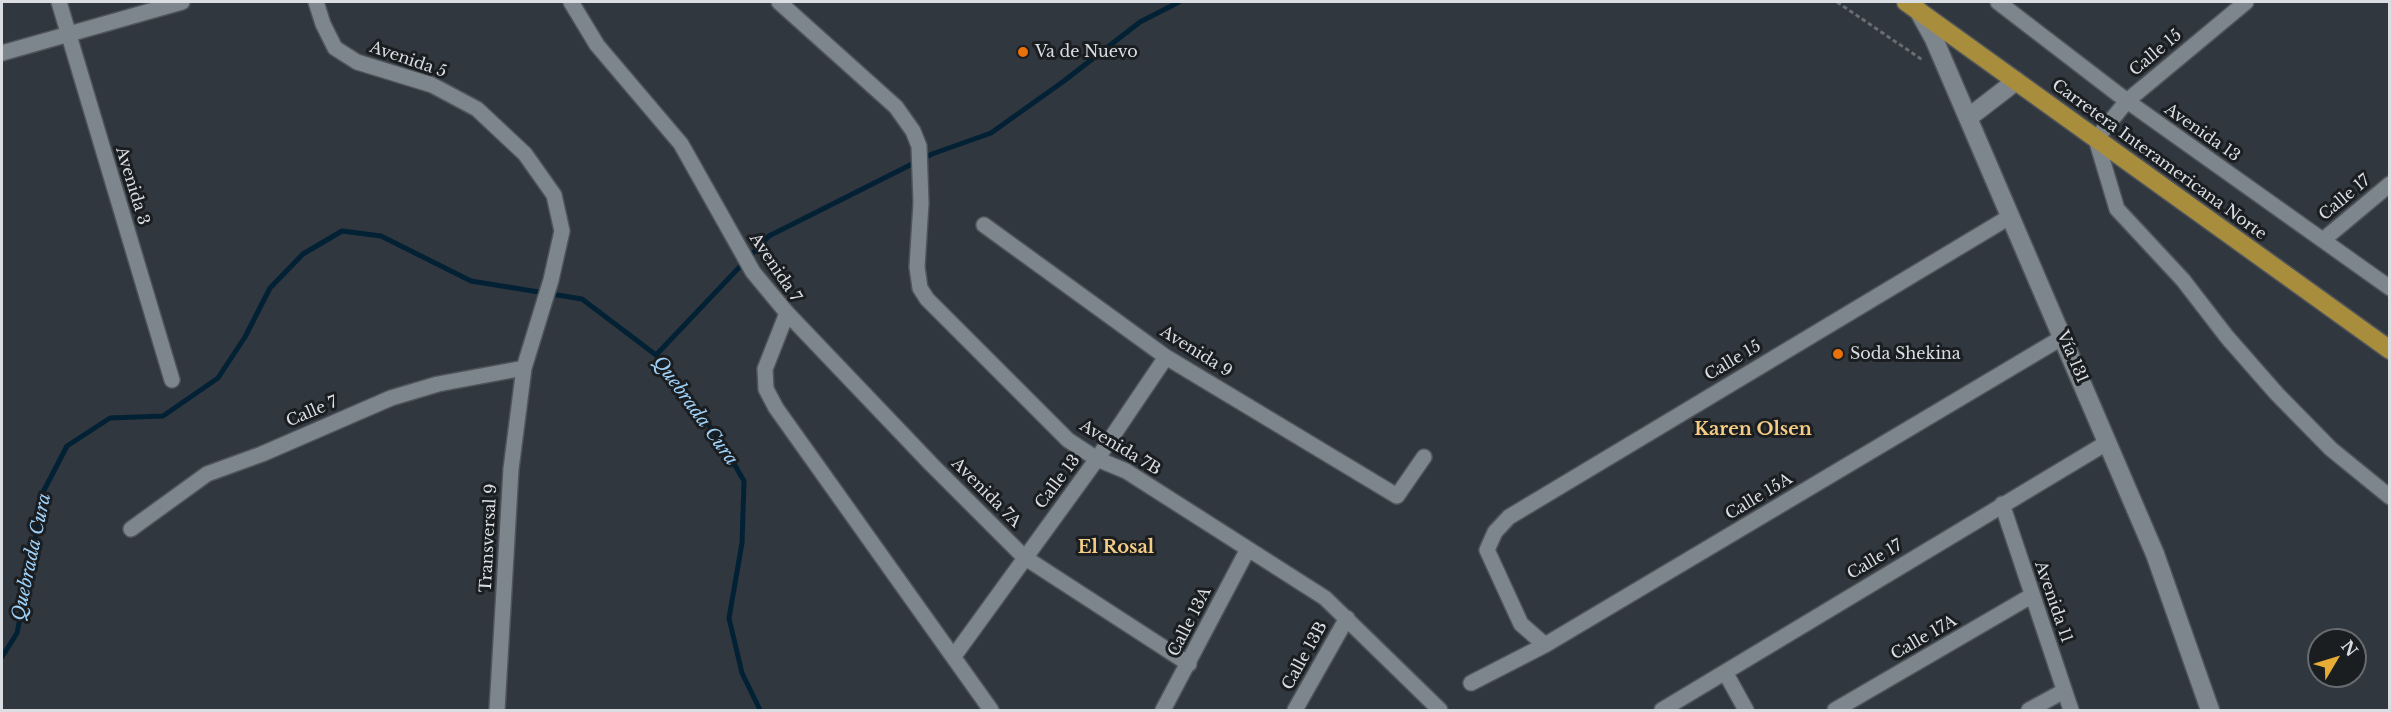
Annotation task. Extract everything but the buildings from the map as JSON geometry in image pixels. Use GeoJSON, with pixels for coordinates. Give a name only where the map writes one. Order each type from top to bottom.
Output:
{"type":"FeatureCollection","features":[{"type":"Feature","properties":{"kind":"highway","name":"Carretera Interamericana Norte"},"geometry":{"type":"LineString","coordinates":[[1912,6],[2010,85],[2096,139],[2390,350]]}},
{"type":"Feature","properties":{"kind":"main road","name":"Vía 131"},"geometry":{"type":"LineString","coordinates":[[1912,6],[1934,39],[2108,442],[2155,554],[2210,711]]}},
{"type":"Feature","properties":{"kind":"main road"},"geometry":{"type":"LineString","coordinates":[[1968,118],[2010,85]]}},
{"type":"Feature","properties":{"kind":"street","name":"Avenida 3"},"geometry":{"type":"LineString","coordinates":[[59,2],[172,380]]}},
{"type":"Feature","properties":{"kind":"street"},"geometry":{"type":"LineString","coordinates":[[2,54],[182,2]]}},
{"type":"Feature","properties":{"kind":"street","name":"Avenida 5"},"geometry":{"type":"LineString","coordinates":[[316,2],[323,24],[335,48],[357,62],[432,85],[477,109],[525,154],[554,195],[562,231],[551,280],[524,368]]}},
{"type":"Feature","properties":{"kind":"street","name":"Avenida 7"},"geometry":{"type":"LineString","coordinates":[[571,2],[597,45],[681,144],[753,272],[787,313],[765,369],[766,389],[783,417],[991,711]]}},
{"type":"Feature","properties":{"kind":"street","name":"Avenida 7B"},"geometry":{"type":"LineString","coordinates":[[779,2],[896,107],[914,131],[919,146],[921,203],[917,267],[920,288],[927,299],[1068,440],[1097,459],[1126,471],[1325,598],[1440,711]]}},
{"type":"Feature","properties":{"kind":"street","name":"Avenida 13"},"geometry":{"type":"LineString","coordinates":[[1998,2],[2127,101],[2390,288]]}},
{"type":"Feature","properties":{"kind":"street","name":"Calle 15"},"geometry":{"type":"LineString","coordinates":[[2096,139],[2127,101],[2246,2]]}},
{"type":"Feature","properties":{"kind":"street"},"geometry":{"type":"LineString","coordinates":[[2096,139],[2117,209],[2183,280],[2227,337],[2277,394],[2331,449],[2386,489]]}},
{"type":"Feature","properties":{"kind":"street","name":"Calle 17"},"geometry":{"type":"LineString","coordinates":[[2323,240],[2390,184]]}},
{"type":"Feature","properties":{"kind":"street","name":"Calle 15"},"geometry":{"type":"LineString","coordinates":[[1545,645],[1521,624],[1487,550],[1495,532],[1509,518],[2010,216]]}},
{"type":"Feature","properties":{"kind":"street","name":"Avenida 9"},"geometry":{"type":"LineString","coordinates":[[984,225],[1166,357],[1397,496],[1424,457]]}},
{"type":"Feature","properties":{"kind":"street","name":"Avenida 7A"},"geometry":{"type":"LineString","coordinates":[[787,313],[932,465],[1024,556],[1189,664]]}},
{"type":"Feature","properties":{"kind":"street","name":"Calle 15A"},"geometry":{"type":"LineString","coordinates":[[1471,683],[1545,645],[2063,337]]}},
{"type":"Feature","properties":{"kind":"street","name":"Calle 13"},"geometry":{"type":"LineString","coordinates":[[954,656],[1024,556],[1097,459],[1166,357]]}},
{"type":"Feature","properties":{"kind":"street","name":"Calle 7"},"geometry":{"type":"LineString","coordinates":[[131,529],[207,474],[391,398],[438,384],[524,368]]}},
{"type":"Feature","properties":{"kind":"street","name":"Transversal 9"},"geometry":{"type":"LineString","coordinates":[[497,711],[511,469],[524,368]]}},
{"type":"Feature","properties":{"kind":"street","name":"Calle 17"},"geometry":{"type":"LineString","coordinates":[[1662,711],[2108,442]]}},
{"type":"Feature","properties":{"kind":"street","name":"Avenida 11"},"geometry":{"type":"LineString","coordinates":[[2002,504],[2071,711]]}},
{"type":"Feature","properties":{"kind":"street","name":"Calle 13A"},"geometry":{"type":"LineString","coordinates":[[1163,711],[1248,549]]}},
{"type":"Feature","properties":{"kind":"street","name":"Calle 17A"},"geometry":{"type":"LineString","coordinates":[[1835,711],[2031,596]]}},
{"type":"Feature","properties":{"kind":"street","name":"Calle 13B"},"geometry":{"type":"LineString","coordinates":[[1295,711],[1347,618]]}},
{"type":"Feature","properties":{"kind":"street"},"geometry":{"type":"LineString","coordinates":[[1725,672],[1746,711]]}},
{"type":"Feature","properties":{"kind":"street"},"geometry":{"type":"LineString","coordinates":[[2030,711],[2064,691]]}},
{"type":"Feature","properties":{"kind":"waterway"},"geometry":{"type":"LineString","coordinates":[[656,355],[769,236],[932,154],[991,133],[1064,81],[1140,22],[1179,2]]}},
{"type":"Feature","properties":{"kind":"waterway","name":"Quebrada Cura"},"geometry":{"type":"LineString","coordinates":[[2,657],[17,633],[33,555],[41,496],[67,446],[110,418],[163,416],[218,378],[245,337],[270,288],[303,254],[342,231],[381,236],[471,281],[582,299],[656,355],[722,443],[744,481],[742,543],[729,618],[742,673],[760,710]]}},
{"type":"Feature","properties":{"kind":"place","name":"Va de Nuevo"},"geometry":{"type":"Point","coordinates":[1023,52]}},
{"type":"Feature","properties":{"kind":"place","name":"Soda Shekina"},"geometry":{"type":"Point","coordinates":[1838,354]}},
{"type":"Feature","properties":{"kind":"district","name":"Karen Olsen"},"geometry":{"type":"Point","coordinates":[1753,430]}},
{"type":"Feature","properties":{"kind":"district","name":"El Rosal"},"geometry":{"type":"Point","coordinates":[1116,548]}}]}
